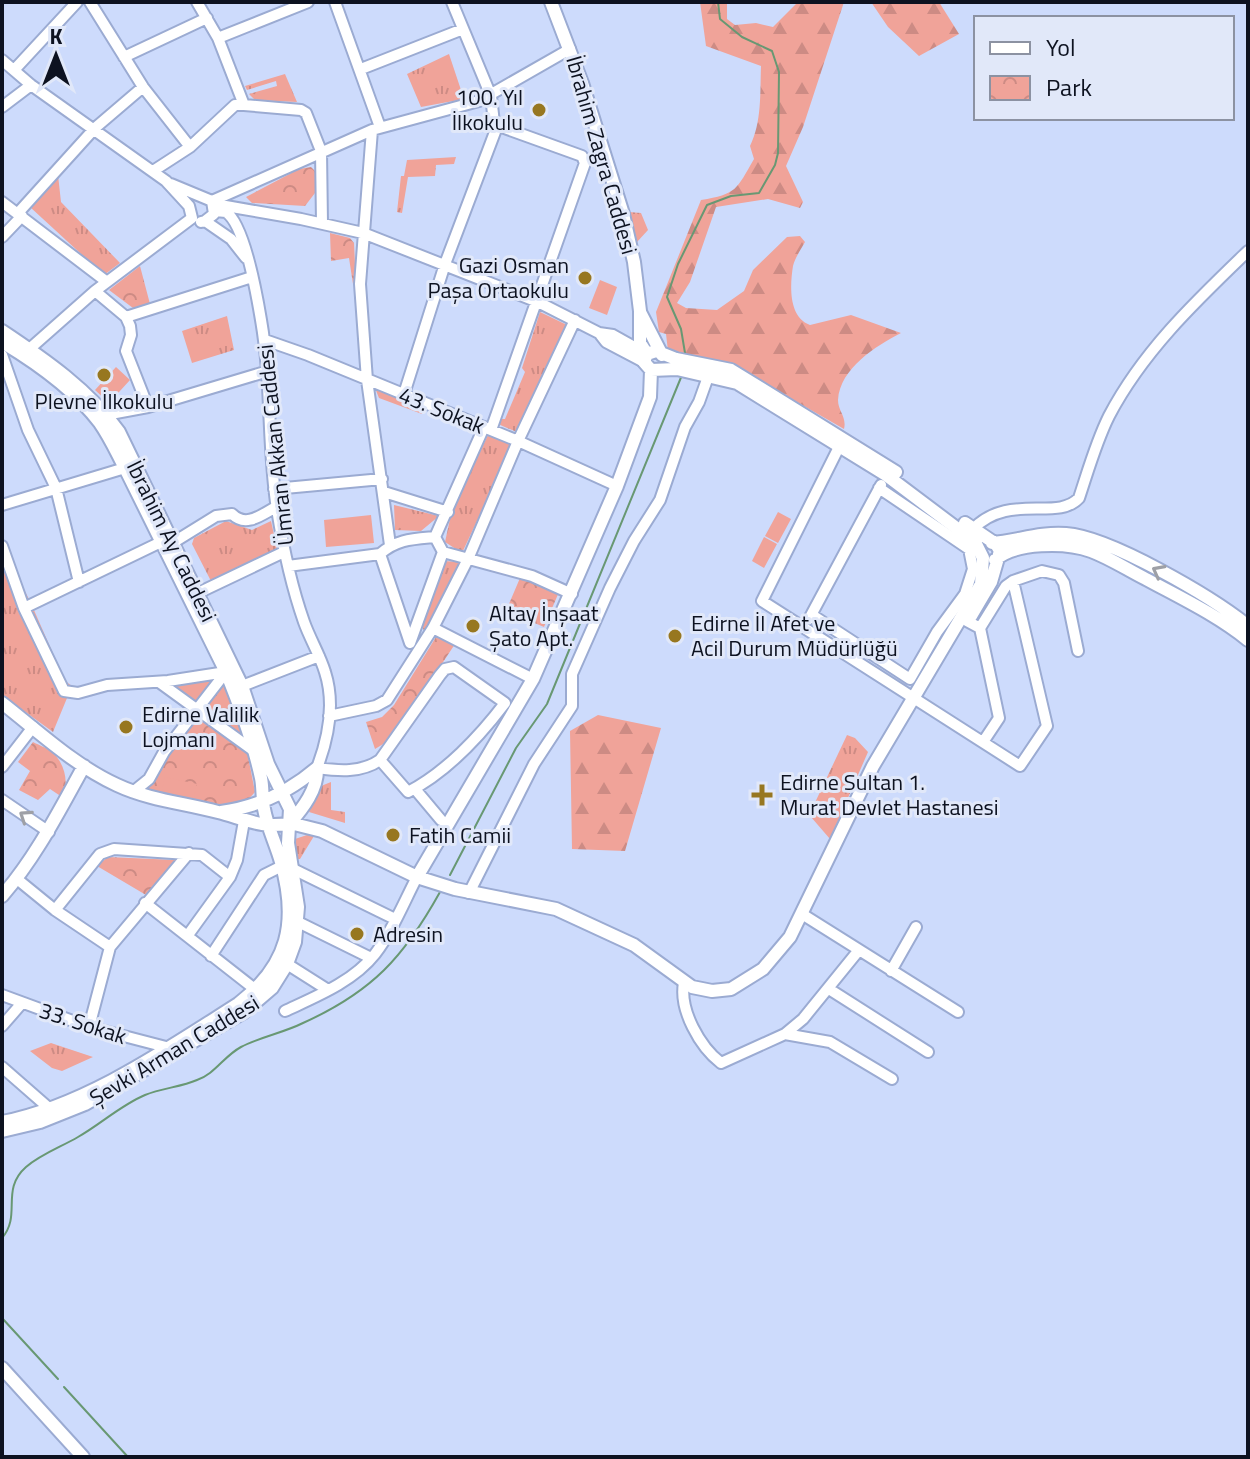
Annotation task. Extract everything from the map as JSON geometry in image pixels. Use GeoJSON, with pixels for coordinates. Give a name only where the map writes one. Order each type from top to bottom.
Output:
{"type":"FeatureCollection","features":[{"type":"Feature","properties":{"kind":"main road","name":"İbrahim Zagra Caddesi"},"geometry":{"type":"LineString","coordinates":[[551,2],[570,49],[629,236],[640,311],[640,343],[651,364]]}},
{"type":"Feature","properties":{"kind":"main road","name":"İbrahim Zagra Caddesi"},"geometry":{"type":"LineString","coordinates":[[640,311],[661,354]]}},
{"type":"Feature","properties":{"kind":"main road","name":"İbrahim Ay Caddesi"},"geometry":{"type":"LineString","coordinates":[[2,331],[91,412],[109,437],[198,593],[242,686],[268,764],[290,809],[290,823]]}},
{"type":"Feature","properties":{"kind":"main road","name":"İbrahim Ay Caddesi"},"geometry":{"type":"LineString","coordinates":[[2,342],[26,352],[62,374],[119,432],[226,672],[254,751],[270,826]]}},
{"type":"Feature","properties":{"kind":"main road"},"geometry":{"type":"LineString","coordinates":[[651,364],[664,361],[661,354]]}},
{"type":"Feature","properties":{"kind":"main road"},"geometry":{"type":"LineString","coordinates":[[2,703],[84,766],[133,792],[244,821],[270,826],[290,823],[322,831],[417,877],[469,893],[556,909],[575,916],[634,945],[684,983],[712,991],[731,989],[763,969],[790,937],[873,766],[989,586],[1000,549],[888,471],[731,370],[661,354]]}},
{"type":"Feature","properties":{"kind":"main road"},"geometry":{"type":"LineString","coordinates":[[651,364],[709,374],[737,383],[888,471],[969,536],[991,561],[999,556],[1052,545],[1091,551],[1195,605],[1248,640]]}},
{"type":"Feature","properties":{"kind":"main road"},"geometry":{"type":"LineString","coordinates":[[417,877],[533,679],[572,594],[650,397],[651,364]]}},
{"type":"Feature","properties":{"kind":"main road"},"geometry":{"type":"LineString","coordinates":[[915,697],[915,692],[981,584],[985,544],[1048,533],[1099,541],[1207,599],[1248,626]]}},
{"type":"Feature","properties":{"kind":"main road"},"geometry":{"type":"LineString","coordinates":[[7,887],[49,832],[84,766]]}},
{"type":"Feature","properties":{"kind":"main road"},"geometry":{"type":"LineString","coordinates":[[290,823],[307,802],[317,778],[317,768]]}},
{"type":"Feature","properties":{"kind":"main road"},"geometry":{"type":"LineString","coordinates":[[218,812],[239,809],[281,793],[304,780],[317,768]]}},
{"type":"Feature","properties":{"kind":"main road","name":"Şevki Arman Caddesi"},"geometry":{"type":"LineString","coordinates":[[2,1131],[57,1116],[131,1079],[244,1012],[272,988],[287,964],[298,922],[286,867],[290,823]]}},
{"type":"Feature","properties":{"kind":"main road"},"geometry":{"type":"LineString","coordinates":[[2,1122],[50,1109],[81,1096],[256,990],[274,968],[287,937],[290,914],[286,867],[270,826]]}},
{"type":"Feature","properties":{"kind":"main road"},"geometry":{"type":"LineString","coordinates":[[2,1368],[83,1457]]}},
{"type":"Feature","properties":{"kind":"main road"},"geometry":{"type":"LineString","coordinates":[[2,1380],[73,1457]]}},
{"type":"Feature","properties":{"kind":"street"},"geometry":{"type":"LineString","coordinates":[[15,69],[77,2]]}},
{"type":"Feature","properties":{"kind":"street"},"geometry":{"type":"LineString","coordinates":[[90,2],[143,87],[190,147]]}},
{"type":"Feature","properties":{"kind":"street"},"geometry":{"type":"LineString","coordinates":[[197,2],[218,38],[244,105]]}},
{"type":"Feature","properties":{"kind":"street"},"geometry":{"type":"LineString","coordinates":[[218,38],[308,2]]}},
{"type":"Feature","properties":{"kind":"street"},"geometry":{"type":"LineString","coordinates":[[335,2],[361,69],[376,128],[360,284],[367,380],[390,545]]}},
{"type":"Feature","properties":{"kind":"street"},"geometry":{"type":"LineString","coordinates":[[404,394],[445,264],[496,125],[491,96],[452,2]]}},
{"type":"Feature","properties":{"kind":"street"},"geometry":{"type":"LineString","coordinates":[[124,57],[207,18]]}},
{"type":"Feature","properties":{"kind":"street"},"geometry":{"type":"LineString","coordinates":[[361,69],[463,29]]}},
{"type":"Feature","properties":{"kind":"street"},"geometry":{"type":"LineString","coordinates":[[211,203],[376,128],[491,96],[570,49]]}},
{"type":"Feature","properties":{"kind":"street"},"geometry":{"type":"LineString","coordinates":[[2,60],[31,85],[166,181],[189,206],[192,218]]}},
{"type":"Feature","properties":{"kind":"street"},"geometry":{"type":"LineString","coordinates":[[2,107],[31,85]]}},
{"type":"Feature","properties":{"kind":"street"},"geometry":{"type":"LineString","coordinates":[[2,237],[95,128],[143,87]]}},
{"type":"Feature","properties":{"kind":"street"},"geometry":{"type":"LineString","coordinates":[[153,171],[190,147],[235,105],[301,110],[306,113],[321,151],[322,223]]}},
{"type":"Feature","properties":{"kind":"street"},"geometry":{"type":"LineString","coordinates":[[435,537],[488,429],[538,302],[585,163],[582,156],[496,125]]}},
{"type":"Feature","properties":{"kind":"street"},"geometry":{"type":"LineString","coordinates":[[166,181],[211,203]]}},
{"type":"Feature","properties":{"kind":"street"},"geometry":{"type":"LineString","coordinates":[[189,206],[192,199],[363,233],[538,302],[651,364]]}},
{"type":"Feature","properties":{"kind":"street"},"geometry":{"type":"LineString","coordinates":[[2,202],[107,282]]}},
{"type":"Feature","properties":{"kind":"street"},"geometry":{"type":"LineString","coordinates":[[205,221],[212,217],[211,203]]}},
{"type":"Feature","properties":{"kind":"street","name":"Ümran Akkan Caddesi"},"geometry":{"type":"LineString","coordinates":[[211,203],[237,223],[245,245],[265,340],[274,489],[284,552],[304,622],[328,685],[329,716],[317,768]]}},
{"type":"Feature","properties":{"kind":"street"},"geometry":{"type":"LineString","coordinates":[[26,352],[95,291],[192,218],[205,221],[231,239],[247,260]]}},
{"type":"Feature","properties":{"kind":"street"},"geometry":{"type":"LineString","coordinates":[[973,529],[986,517],[1006,509],[1051,508],[1074,503],[1079,498],[1107,420],[1126,387],[1170,328],[1248,251]]}},
{"type":"Feature","properties":{"kind":"street"},"geometry":{"type":"LineString","coordinates":[[126,317],[252,277]]}},
{"type":"Feature","properties":{"kind":"street"},"geometry":{"type":"LineString","coordinates":[[95,291],[126,317],[131,335],[126,351],[148,407]]}},
{"type":"Feature","properties":{"kind":"street"},"geometry":{"type":"LineString","coordinates":[[329,716],[383,704],[433,628],[468,559],[518,441],[575,320]]}},
{"type":"Feature","properties":{"kind":"street","name":"43. Sokak"},"geometry":{"type":"LineString","coordinates":[[265,340],[518,441],[617,486]]}},
{"type":"Feature","properties":{"kind":"street"},"geometry":{"type":"LineString","coordinates":[[2,355],[28,430],[56,488],[79,582]]}},
{"type":"Feature","properties":{"kind":"street"},"geometry":{"type":"LineString","coordinates":[[105,415],[148,407],[268,371]]}},
{"type":"Feature","properties":{"kind":"street"},"geometry":{"type":"LineString","coordinates":[[469,893],[534,764],[572,706],[572,674],[610,588],[660,500],[685,427],[699,402],[709,374]]}},
{"type":"Feature","properties":{"kind":"street"},"geometry":{"type":"LineString","coordinates":[[840,445],[762,601],[1020,766],[1047,726],[1013,581]]}},
{"type":"Feature","properties":{"kind":"street"},"geometry":{"type":"LineString","coordinates":[[2,505],[125,468]]}},
{"type":"Feature","properties":{"kind":"street"},"geometry":{"type":"LineString","coordinates":[[804,628],[888,471]]}},
{"type":"Feature","properties":{"kind":"street"},"geometry":{"type":"LineString","coordinates":[[274,489],[382,479]]}},
{"type":"Feature","properties":{"kind":"street"},"geometry":{"type":"LineString","coordinates":[[812,615],[910,679],[937,632],[965,594],[973,569],[969,549],[879,488]]}},
{"type":"Feature","properties":{"kind":"street"},"geometry":{"type":"LineString","coordinates":[[384,492],[448,512]]}},
{"type":"Feature","properties":{"kind":"street"},"geometry":{"type":"LineString","coordinates":[[24,608],[168,542],[216,516],[232,514],[239,521],[246,522],[276,507]]}},
{"type":"Feature","properties":{"kind":"street"},"geometry":{"type":"LineString","coordinates":[[288,566],[380,554],[390,545],[403,540],[435,537]]}},
{"type":"Feature","properties":{"kind":"street"},"geometry":{"type":"LineString","coordinates":[[435,537],[443,552],[532,576],[572,594]]}},
{"type":"Feature","properties":{"kind":"street"},"geometry":{"type":"LineString","coordinates":[[2,546],[24,608],[64,691],[78,693],[107,685],[159,682],[226,672]]}},
{"type":"Feature","properties":{"kind":"street"},"geometry":{"type":"LineString","coordinates":[[198,593],[284,552]]}},
{"type":"Feature","properties":{"kind":"street"},"geometry":{"type":"LineString","coordinates":[[410,643],[443,552]]}},
{"type":"Feature","properties":{"kind":"street"},"geometry":{"type":"LineString","coordinates":[[380,554],[414,657]]}},
{"type":"Feature","properties":{"kind":"street"},"geometry":{"type":"LineString","coordinates":[[983,742],[999,718],[980,628],[1006,586],[1042,571],[1059,575],[1064,583],[1078,651]]}},
{"type":"Feature","properties":{"kind":"street"},"geometry":{"type":"LineString","coordinates":[[967,621],[980,628]]}},
{"type":"Feature","properties":{"kind":"street"},"geometry":{"type":"LineString","coordinates":[[433,628],[533,679]]}},
{"type":"Feature","properties":{"kind":"street"},"geometry":{"type":"LineString","coordinates":[[242,686],[319,656]]}},
{"type":"Feature","properties":{"kind":"street"},"geometry":{"type":"LineString","coordinates":[[317,768],[354,770],[369,768],[380,760],[445,669],[454,667],[504,700],[500,709],[452,760],[415,789],[408,792],[380,760]]}},
{"type":"Feature","properties":{"kind":"street"},"geometry":{"type":"LineString","coordinates":[[133,792],[149,779],[164,752],[226,672]]}},
{"type":"Feature","properties":{"kind":"street"},"geometry":{"type":"LineString","coordinates":[[159,682],[254,751]]}},
{"type":"Feature","properties":{"kind":"street"},"geometry":{"type":"LineString","coordinates":[[2,767],[33,727]]}},
{"type":"Feature","properties":{"kind":"street"},"geometry":{"type":"LineString","coordinates":[[415,789],[441,820]]}},
{"type":"Feature","properties":{"kind":"street"},"geometry":{"type":"LineString","coordinates":[[2,800],[49,832]]}},
{"type":"Feature","properties":{"kind":"street"},"geometry":{"type":"LineString","coordinates":[[188,935],[230,877],[237,860],[244,821]]}},
{"type":"Feature","properties":{"kind":"street"},"geometry":{"type":"LineString","coordinates":[[55,910],[100,854],[114,849],[202,855],[230,877]]}},
{"type":"Feature","properties":{"kind":"street"},"geometry":{"type":"LineString","coordinates":[[89,1027],[110,947],[189,853]]}},
{"type":"Feature","properties":{"kind":"street"},"geometry":{"type":"LineString","coordinates":[[211,956],[264,875],[286,867],[395,919]]}},
{"type":"Feature","properties":{"kind":"street"},"geometry":{"type":"LineString","coordinates":[[285,1011],[328,990],[371,958],[417,877]]}},
{"type":"Feature","properties":{"kind":"street"},"geometry":{"type":"LineString","coordinates":[[7,887],[55,910],[110,947]]}},
{"type":"Feature","properties":{"kind":"street"},"geometry":{"type":"LineString","coordinates":[[145,903],[256,990]]}},
{"type":"Feature","properties":{"kind":"street"},"geometry":{"type":"LineString","coordinates":[[802,914],[958,1012]]}},
{"type":"Feature","properties":{"kind":"street"},"geometry":{"type":"LineString","coordinates":[[298,922],[371,958]]}},
{"type":"Feature","properties":{"kind":"street"},"geometry":{"type":"LineString","coordinates":[[891,971],[916,927]]}},
{"type":"Feature","properties":{"kind":"street"},"geometry":{"type":"LineString","coordinates":[[684,983],[683,993],[697,1035],[709,1054],[721,1063],[785,1034],[803,1019],[859,950]]}},
{"type":"Feature","properties":{"kind":"street"},"geometry":{"type":"LineString","coordinates":[[287,964],[328,990]]}},
{"type":"Feature","properties":{"kind":"street"},"geometry":{"type":"LineString","coordinates":[[829,989],[928,1052]]}},
{"type":"Feature","properties":{"kind":"street","name":"33. Sokak"},"geometry":{"type":"LineString","coordinates":[[2,995],[89,1027],[166,1047]]}},
{"type":"Feature","properties":{"kind":"street"},"geometry":{"type":"LineString","coordinates":[[2,1026],[22,1003]]}},
{"type":"Feature","properties":{"kind":"street"},"geometry":{"type":"LineString","coordinates":[[785,1034],[830,1042],[892,1079]]}},
{"type":"Feature","properties":{"kind":"street"},"geometry":{"type":"LineString","coordinates":[[2,1067],[50,1109]]}},
{"type":"Feature","properties":{"kind":"green space"},"geometry":{"type":"Polygon","coordinates":[[[700,2],[727,2],[727,19],[735,25],[756,23],[773,27],[798,2],[844,2],[803,127],[786,166],[803,202],[800,208],[768,199],[716,207],[690,282],[677,303],[686,308],[717,310],[744,291],[753,270],[787,237],[800,236],[805,242],[793,266],[791,291],[794,308],[803,321],[810,325],[851,315],[901,333],[861,359],[845,378],[838,400],[844,429],[734,366],[668,351],[666,334],[659,332],[656,312],[701,200],[729,193],[754,159],[750,146],[758,117],[761,66],[706,46],[700,2]]]}},
{"type":"Feature","properties":{"kind":"green space"},"geometry":{"type":"Polygon","coordinates":[[[871,2],[939,2],[959,34],[919,56],[888,27],[871,2]]]}},
{"type":"Feature","properties":{"kind":"green space"},"geometry":{"type":"Polygon","coordinates":[[[449,54],[464,99],[421,107],[407,74],[449,54]]]}},
{"type":"Feature","properties":{"kind":"green space"},"geometry":{"type":"Polygon","coordinates":[[[285,74],[297,102],[255,100],[249,94],[277,86],[276,81],[247,90],[245,86],[285,74]]]}},
{"type":"Feature","properties":{"kind":"green space"},"geometry":{"type":"Polygon","coordinates":[[[456,157],[454,164],[436,165],[435,176],[408,177],[402,213],[397,212],[401,176],[404,176],[407,160],[456,157]]]}},
{"type":"Feature","properties":{"kind":"green space"},"geometry":{"type":"Polygon","coordinates":[[[311,167],[315,171],[315,193],[305,206],[252,203],[246,197],[299,169],[311,167]]]}},
{"type":"Feature","properties":{"kind":"green space"},"geometry":{"type":"Polygon","coordinates":[[[58,175],[61,202],[120,263],[104,275],[30,207],[58,175]]]}},
{"type":"Feature","properties":{"kind":"green space"},"geometry":{"type":"Polygon","coordinates":[[[629,212],[641,213],[648,230],[637,242],[629,212]]]}},
{"type":"Feature","properties":{"kind":"green space"},"geometry":{"type":"Polygon","coordinates":[[[330,233],[350,238],[354,243],[356,284],[353,284],[349,258],[331,261],[330,233]]]}},
{"type":"Feature","properties":{"kind":"green space"},"geometry":{"type":"Polygon","coordinates":[[[140,266],[150,304],[133,308],[109,290],[140,266]]]}},
{"type":"Feature","properties":{"kind":"green space"},"geometry":{"type":"Polygon","coordinates":[[[600,280],[617,287],[607,315],[589,308],[600,280]]]}},
{"type":"Feature","properties":{"kind":"green space"},"geometry":{"type":"Polygon","coordinates":[[[540,312],[567,325],[519,433],[498,424],[505,419],[525,372],[522,368],[540,312]]]}},
{"type":"Feature","properties":{"kind":"green space"},"geometry":{"type":"Polygon","coordinates":[[[227,316],[234,350],[192,363],[182,331],[227,316]]]}},
{"type":"Feature","properties":{"kind":"green space"},"geometry":{"type":"Polygon","coordinates":[[[116,367],[130,380],[109,403],[95,390],[116,367]]]}},
{"type":"Feature","properties":{"kind":"green space"},"geometry":{"type":"Polygon","coordinates":[[[375,388],[425,407],[422,414],[379,398],[375,388]]]}},
{"type":"Feature","properties":{"kind":"green space"},"geometry":{"type":"Polygon","coordinates":[[[488,435],[513,444],[462,553],[445,542],[452,510],[488,435]]]}},
{"type":"Feature","properties":{"kind":"green space"},"geometry":{"type":"Polygon","coordinates":[[[394,505],[439,516],[421,531],[395,530],[394,505]]]}},
{"type":"Feature","properties":{"kind":"green space"},"geometry":{"type":"Polygon","coordinates":[[[778,512],[791,519],[778,543],[765,536],[778,512]]]}},
{"type":"Feature","properties":{"kind":"green space"},"geometry":{"type":"Polygon","coordinates":[[[371,515],[374,543],[326,547],[324,520],[371,515]]]}},
{"type":"Feature","properties":{"kind":"green space"},"geometry":{"type":"Polygon","coordinates":[[[226,521],[252,530],[271,521],[278,553],[213,585],[192,544],[194,538],[226,521]]]}},
{"type":"Feature","properties":{"kind":"green space"},"geometry":{"type":"Polygon","coordinates":[[[764,537],[777,544],[764,568],[752,561],[764,537]]]}},
{"type":"Feature","properties":{"kind":"green space"},"geometry":{"type":"Polygon","coordinates":[[[2,548],[30,601],[65,681],[72,686],[53,732],[2,695],[2,548]]]}},
{"type":"Feature","properties":{"kind":"green space"},"geometry":{"type":"Polygon","coordinates":[[[442,561],[462,562],[425,633],[422,626],[442,561]]]}},
{"type":"Feature","properties":{"kind":"green space"},"geometry":{"type":"Polygon","coordinates":[[[520,578],[559,592],[544,627],[506,611],[520,578]]]}},
{"type":"Feature","properties":{"kind":"green space"},"geometry":{"type":"Polygon","coordinates":[[[436,637],[455,644],[393,738],[375,749],[366,722],[382,717],[394,705],[436,637]]]}},
{"type":"Feature","properties":{"kind":"green space"},"geometry":{"type":"Polygon","coordinates":[[[226,672],[254,751],[196,710],[168,681],[226,672]]]}},
{"type":"Feature","properties":{"kind":"green space"},"geometry":{"type":"Polygon","coordinates":[[[598,715],[661,728],[625,851],[572,849],[570,731],[598,715]]]}},
{"type":"Feature","properties":{"kind":"green space"},"geometry":{"type":"Polygon","coordinates":[[[196,716],[247,751],[255,792],[240,804],[195,803],[147,791],[168,754],[196,716]]]}},
{"type":"Feature","properties":{"kind":"green space"},"geometry":{"type":"Polygon","coordinates":[[[847,735],[855,738],[868,752],[830,839],[811,817],[811,811],[847,735]]]}},
{"type":"Feature","properties":{"kind":"green space"},"geometry":{"type":"Polygon","coordinates":[[[33,742],[50,751],[60,761],[66,779],[62,797],[50,789],[38,800],[19,790],[30,771],[18,762],[33,742]]]}},
{"type":"Feature","properties":{"kind":"green space"},"geometry":{"type":"Polygon","coordinates":[[[165,777],[197,784],[193,801],[161,794],[165,777]]]}},
{"type":"Feature","properties":{"kind":"green space"},"geometry":{"type":"Polygon","coordinates":[[[331,782],[331,810],[345,812],[345,823],[309,812],[321,786],[331,782]]]}},
{"type":"Feature","properties":{"kind":"green space"},"geometry":{"type":"Polygon","coordinates":[[[310,834],[314,836],[300,859],[296,859],[295,839],[310,834]]]}},
{"type":"Feature","properties":{"kind":"green space"},"geometry":{"type":"Polygon","coordinates":[[[108,857],[176,860],[146,895],[97,866],[108,857]]]}},
{"type":"Feature","properties":{"kind":"green space"},"geometry":{"type":"Polygon","coordinates":[[[51,1043],[93,1057],[62,1071],[52,1068],[30,1051],[51,1043]]]}},
{"type":"Feature","properties":{"kind":"waterway"},"geometry":{"type":"LineString","coordinates":[[685,353],[681,329],[667,297],[678,264],[707,205],[731,196],[759,193],[775,165],[778,153],[779,72],[772,51],[742,37],[720,19],[718,2]]}},
{"type":"Feature","properties":{"kind":"waterway"},"geometry":{"type":"LineString","coordinates":[[450,875],[516,748],[547,704],[682,375]]}},
{"type":"Feature","properties":{"kind":"waterway"},"geometry":{"type":"LineString","coordinates":[[2,1238],[11,1220],[14,1185],[26,1167],[136,1099],[203,1077],[241,1047],[295,1026],[348,999],[399,954],[440,892]]}},
{"type":"Feature","properties":{"kind":"waterway"},"geometry":{"type":"LineString","coordinates":[[2,1318],[58,1379]]}},
{"type":"Feature","properties":{"kind":"waterway"},"geometry":{"type":"LineString","coordinates":[[64,1387],[128,1457]]}},
{"type":"Feature","properties":{"kind":"place","name":"100. Yıl İlkokulu"},"geometry":{"type":"Point","coordinates":[539,110]}},
{"type":"Feature","properties":{"kind":"place","name":"Gazi Osman Paşa Ortaokulu"},"geometry":{"type":"Point","coordinates":[585,278]}},
{"type":"Feature","properties":{"kind":"place","name":"Plevne İlkokulu"},"geometry":{"type":"Point","coordinates":[104,375]}},
{"type":"Feature","properties":{"kind":"place","name":"Altay İnşaat Şato Apt."},"geometry":{"type":"Point","coordinates":[473,626]}},
{"type":"Feature","properties":{"kind":"place","name":"Edirne İl Afet ve Acil Durum Müdürlüğü"},"geometry":{"type":"Point","coordinates":[675,636]}},
{"type":"Feature","properties":{"kind":"place","name":"Edirne Valilik Lojmanı"},"geometry":{"type":"Point","coordinates":[126,727]}},
{"type":"Feature","properties":{"kind":"place","name":"Edirne Sultan 1. Murat Devlet Hastanesi"},"geometry":{"type":"Point","coordinates":[762,795]}},
{"type":"Feature","properties":{"kind":"place","name":"Fatih Camii"},"geometry":{"type":"Point","coordinates":[393,835]}},
{"type":"Feature","properties":{"kind":"place","name":"Adresin"},"geometry":{"type":"Point","coordinates":[357,934]}}]}
